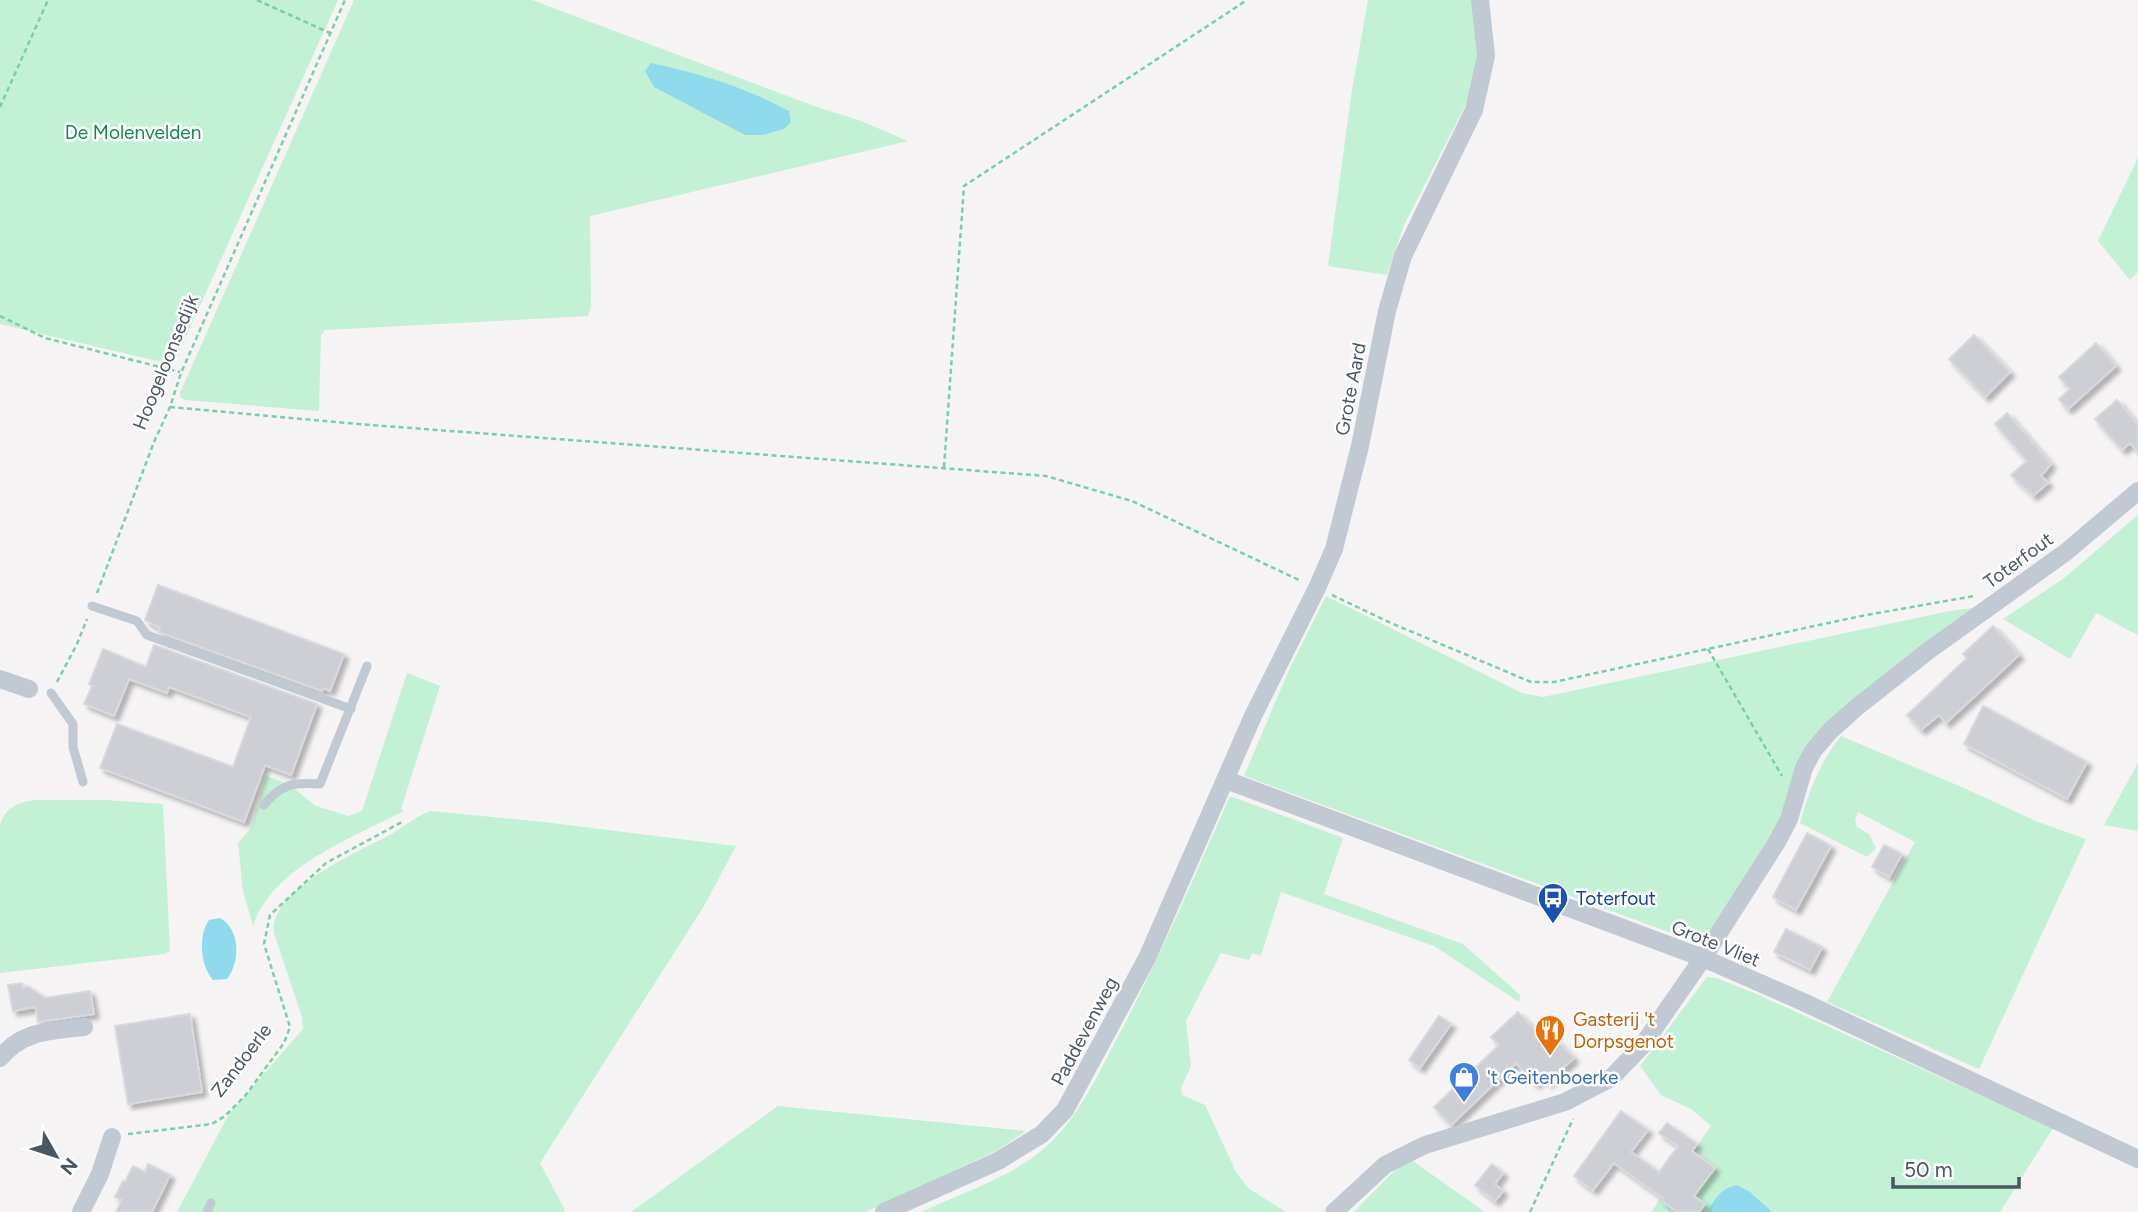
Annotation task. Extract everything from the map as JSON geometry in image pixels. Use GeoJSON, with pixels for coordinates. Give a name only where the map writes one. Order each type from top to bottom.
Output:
{"type":"FeatureCollection","features":[{"type":"Feature","properties":{"kind":"street","name":"Grote Aard"},"geometry":{"type":"LineString","coordinates":[[1226,780],[1253,716],[1317,588],[1338,536],[1360,446],[1387,311],[1403,256],[1474,110],[1486,56],[1480,0]]}},
{"type":"Feature","properties":{"kind":"street","name":"Toterfout"},"geometry":{"type":"LineString","coordinates":[[1334,1212],[1385,1165],[1425,1145],[1565,1102],[1612,1078],[1642,1046],[1703,958],[1777,842],[1789,819],[1804,768],[1813,751],[1830,731],[1928,651],[2066,552],[2138,491]]}},
{"type":"Feature","properties":{"kind":"street"},"geometry":{"type":"LineString","coordinates":[[0,679],[29,689]]}},
{"type":"Feature","properties":{"kind":"street","name":"Grote Vliet"},"geometry":{"type":"LineString","coordinates":[[1226,780],[1703,958],[2138,1159]]}},
{"type":"Feature","properties":{"kind":"street","name":"Paddevenweg"},"geometry":{"type":"LineString","coordinates":[[884,1212],[1016,1151],[1042,1133],[1065,1110],[1147,958],[1226,780]]}},
{"type":"Feature","properties":{"kind":"street"},"geometry":{"type":"LineString","coordinates":[[0,1058],[16,1041],[35,1033],[84,1027]]}},
{"type":"Feature","properties":{"kind":"street"},"geometry":{"type":"LineString","coordinates":[[81,1212],[100,1174],[112,1136]]}},
{"type":"Feature","properties":{"kind":"lane"},"geometry":{"type":"LineString","coordinates":[[92,606],[137,621],[147,635],[351,709]]}},
{"type":"Feature","properties":{"kind":"lane"},"geometry":{"type":"LineString","coordinates":[[264,805],[276,789],[299,783],[320,784],[367,666]]}},
{"type":"Feature","properties":{"kind":"lane"},"geometry":{"type":"LineString","coordinates":[[51,693],[73,724],[73,747],[83,782]]}},
{"type":"Feature","properties":{"kind":"path"},"geometry":{"type":"LineString","coordinates":[[0,107],[48,0]]}},
{"type":"Feature","properties":{"kind":"path"},"geometry":{"type":"LineString","coordinates":[[257,0],[330,33]]}},
{"type":"Feature","properties":{"kind":"path","name":"Hoogeloonsedijk"},"geometry":{"type":"LineString","coordinates":[[51,693],[77,644],[181,373],[345,0]]}},
{"type":"Feature","properties":{"kind":"path"},"geometry":{"type":"LineString","coordinates":[[944,468],[964,186],[1247,0]]}},
{"type":"Feature","properties":{"kind":"path"},"geometry":{"type":"LineString","coordinates":[[0,316],[45,338],[181,373]]}},
{"type":"Feature","properties":{"kind":"path"},"geometry":{"type":"LineString","coordinates":[[170,407],[358,424],[1046,475],[1122,498],[1391,623],[1531,682],[1554,682],[1861,616],[1976,596]]}},
{"type":"Feature","properties":{"kind":"path"},"geometry":{"type":"LineString","coordinates":[[1708,649],[1795,797]]}},
{"type":"Feature","properties":{"kind":"path","name":"Zandoerle"},"geometry":{"type":"LineString","coordinates":[[112,1136],[212,1124],[225,1116],[245,1096],[284,1043],[290,1027],[264,944],[270,915],[326,863],[402,822]]}},
{"type":"Feature","properties":{"kind":"path"},"geometry":{"type":"LineString","coordinates":[[1530,1212],[1584,1093]]}},
{"type":"Feature","properties":{"kind":"green space","name":"De Molenvelden"},"geometry":{"type":"Polygon","coordinates":[[[0,0],[338,0],[176,359],[173,358],[170,364],[0,324],[0,0]]]}},
{"type":"Feature","properties":{"kind":"green space"},"geometry":{"type":"Polygon","coordinates":[[[354,0],[532,0],[814,106],[861,121],[908,141],[590,216],[591,306],[588,316],[325,330],[321,335],[319,411],[185,400],[180,397],[180,393],[354,0]]]}},
{"type":"Feature","properties":{"kind":"green space"},"geometry":{"type":"Polygon","coordinates":[[[1368,0],[1477,0],[1480,50],[1467,102],[1404,225],[1387,275],[1328,266],[1352,90],[1368,0]]]}},
{"type":"Feature","properties":{"kind":"green space"},"geometry":{"type":"Polygon","coordinates":[[[2138,158],[2138,272],[2130,280],[2098,241],[2138,158]]]}},
{"type":"Feature","properties":{"kind":"green space"},"geometry":{"type":"Polygon","coordinates":[[[2138,515],[2138,635],[2096,613],[2070,659],[2003,619],[2064,578],[2138,515]]]}},
{"type":"Feature","properties":{"kind":"green space"},"geometry":{"type":"Polygon","coordinates":[[[1326,596],[1522,693],[1543,697],[1945,612],[1985,606],[1836,718],[1774,830],[1716,924],[1702,938],[1693,941],[1244,776],[1289,670],[1326,596]]]}},
{"type":"Feature","properties":{"kind":"green space"},"geometry":{"type":"Polygon","coordinates":[[[407,673],[440,686],[401,809],[404,811],[339,843],[296,871],[263,905],[253,926],[243,891],[238,843],[251,828],[266,776],[288,784],[316,806],[348,816],[362,811],[407,673]]]}},
{"type":"Feature","properties":{"kind":"green space"},"geometry":{"type":"Polygon","coordinates":[[[1841,736],[2038,822],[2086,839],[1979,1069],[1827,1002],[1915,842],[1858,812],[1855,821],[1857,827],[1869,834],[1876,848],[1867,857],[1800,823],[1816,777],[1841,736]]]}},
{"type":"Feature","properties":{"kind":"green space"},"geometry":{"type":"Polygon","coordinates":[[[2138,763],[2138,831],[2104,825],[2138,763]]]}},
{"type":"Feature","properties":{"kind":"green space"},"geometry":{"type":"Polygon","coordinates":[[[1230,796],[1343,838],[1324,894],[1463,944],[1520,995],[1519,1002],[1434,946],[1281,892],[1261,956],[1252,953],[1249,960],[1221,953],[1186,1021],[1191,1066],[1181,1088],[1182,1095],[1205,1105],[1236,1172],[1248,1188],[1286,1212],[921,1212],[1020,1166],[1048,1145],[1070,1120],[1097,1077],[1135,1004],[1230,796]]]}},
{"type":"Feature","properties":{"kind":"green space"},"geometry":{"type":"Polygon","coordinates":[[[105,800],[163,804],[170,951],[164,954],[0,973],[0,826],[8,810],[23,802],[105,800]]]}},
{"type":"Feature","properties":{"kind":"green space"},"geometry":{"type":"Polygon","coordinates":[[[430,811],[736,846],[704,906],[540,1163],[566,1212],[177,1212],[229,1114],[303,1029],[302,1017],[274,933],[276,917],[285,902],[317,875],[430,811]]]}},
{"type":"Feature","properties":{"kind":"green space"},"geometry":{"type":"Polygon","coordinates":[[[1707,977],[1752,992],[2053,1128],[2000,1212],[1651,1212],[1711,1126],[1691,1109],[1661,1095],[1640,1066],[1707,977]]]}},
{"type":"Feature","properties":{"kind":"green space"},"geometry":{"type":"Polygon","coordinates":[[[778,1106],[1026,1131],[998,1150],[866,1212],[631,1212],[778,1106]]]}},
{"type":"Feature","properties":{"kind":"green space"},"geometry":{"type":"Polygon","coordinates":[[[1410,1159],[1485,1212],[1354,1212],[1395,1170],[1410,1159]]]}},
{"type":"Feature","properties":{"kind":"water"},"geometry":{"type":"Polygon","coordinates":[[[651,63],[756,95],[789,111],[791,122],[784,129],[763,135],[745,135],[654,87],[645,71],[651,63]]]}},
{"type":"Feature","properties":{"kind":"water"},"geometry":{"type":"Polygon","coordinates":[[[220,918],[232,930],[236,955],[227,979],[213,980],[205,967],[202,942],[209,920],[220,918]]]}},
{"type":"Feature","properties":{"kind":"water"},"geometry":{"type":"Polygon","coordinates":[[[1737,1185],[1750,1192],[1772,1212],[1707,1212],[1723,1191],[1737,1185]]]}},
{"type":"Feature","properties":{"kind":"building"},"geometry":{"type":"Polygon","coordinates":[[[1974,335],[2010,372],[1985,397],[1949,359],[1974,335]]]}},
{"type":"Feature","properties":{"kind":"building"},"geometry":{"type":"Polygon","coordinates":[[[2096,343],[2116,366],[2068,409],[2059,399],[2070,389],[2059,377],[2096,343]]]}},
{"type":"Feature","properties":{"kind":"building"},"geometry":{"type":"Polygon","coordinates":[[[2117,400],[2138,425],[2138,452],[2130,443],[2122,450],[2095,419],[2117,400]]]}},
{"type":"Feature","properties":{"kind":"building"},"geometry":{"type":"Polygon","coordinates":[[[2007,413],[2051,464],[2041,476],[2048,483],[2033,496],[2011,475],[2027,461],[1995,424],[2007,413]]]}},
{"type":"Feature","properties":{"kind":"building"},"geometry":{"type":"Polygon","coordinates":[[[158,585],[344,654],[330,691],[323,688],[322,691],[159,632],[160,628],[145,620],[158,585]]]}},
{"type":"Feature","properties":{"kind":"building"},"geometry":{"type":"Polygon","coordinates":[[[1993,626],[2019,655],[1946,723],[1939,715],[1921,730],[1907,715],[1967,658],[1963,654],[1993,626]]]}},
{"type":"Feature","properties":{"kind":"building"},"geometry":{"type":"Polygon","coordinates":[[[154,645],[317,704],[291,775],[265,765],[244,822],[100,768],[117,724],[233,767],[251,717],[169,687],[167,693],[129,679],[114,716],[84,704],[103,649],[146,667],[154,645]]]}},
{"type":"Feature","properties":{"kind":"building"},"geometry":{"type":"Polygon","coordinates":[[[1983,706],[2087,762],[2067,799],[1964,744],[1983,706]]]}},
{"type":"Feature","properties":{"kind":"building"},"geometry":{"type":"Polygon","coordinates":[[[1807,833],[1831,846],[1796,910],[1773,897],[1807,833]]]}},
{"type":"Feature","properties":{"kind":"building"},"geometry":{"type":"Polygon","coordinates":[[[1884,845],[1902,854],[1889,877],[1872,867],[1884,845]]]}},
{"type":"Feature","properties":{"kind":"building"},"geometry":{"type":"Polygon","coordinates":[[[1786,929],[1822,947],[1810,970],[1774,952],[1786,929]]]}},
{"type":"Feature","properties":{"kind":"building"},"geometry":{"type":"Polygon","coordinates":[[[22,983],[23,988],[29,987],[45,998],[90,991],[94,1014],[38,1022],[36,1007],[13,1011],[8,985],[22,983]]]}},
{"type":"Feature","properties":{"kind":"building"},"geometry":{"type":"Polygon","coordinates":[[[1518,1012],[1544,1039],[1550,1033],[1574,1058],[1548,1083],[1543,1077],[1535,1084],[1516,1063],[1451,1125],[1434,1107],[1499,1045],[1491,1037],[1518,1012]]]}},
{"type":"Feature","properties":{"kind":"building"},"geometry":{"type":"Polygon","coordinates":[[[190,1014],[202,1092],[128,1104],[115,1026],[190,1014]]]}},
{"type":"Feature","properties":{"kind":"building"},"geometry":{"type":"Polygon","coordinates":[[[1439,1016],[1451,1024],[1420,1068],[1409,1060],[1439,1016]]]}},
{"type":"Feature","properties":{"kind":"building"},"geometry":{"type":"Polygon","coordinates":[[[1621,1111],[1648,1130],[1631,1152],[1659,1172],[1678,1146],[1659,1133],[1667,1123],[1697,1144],[1692,1151],[1715,1168],[1694,1196],[1705,1204],[1699,1212],[1677,1212],[1662,1201],[1664,1199],[1614,1163],[1593,1190],[1574,1176],[1621,1111]]]}},
{"type":"Feature","properties":{"kind":"building"},"geometry":{"type":"Polygon","coordinates":[[[148,1164],[170,1175],[152,1212],[116,1212],[122,1200],[115,1197],[133,1166],[145,1172],[148,1164]]]}},
{"type":"Feature","properties":{"kind":"building"},"geometry":{"type":"Polygon","coordinates":[[[1492,1164],[1503,1173],[1495,1184],[1503,1191],[1495,1201],[1475,1185],[1492,1164]]]}},
{"type":"Feature","properties":{"kind":"place","name":"Toterfout"},"geometry":{"type":"Point","coordinates":[1553,925]}},
{"type":"Feature","properties":{"kind":"place","name":"Gasterij 't Dorpsgenot"},"geometry":{"type":"Point","coordinates":[1550,1057]}},
{"type":"Feature","properties":{"kind":"place","name":"'t Geitenboerke"},"geometry":{"type":"Point","coordinates":[1464,1104]}}]}
